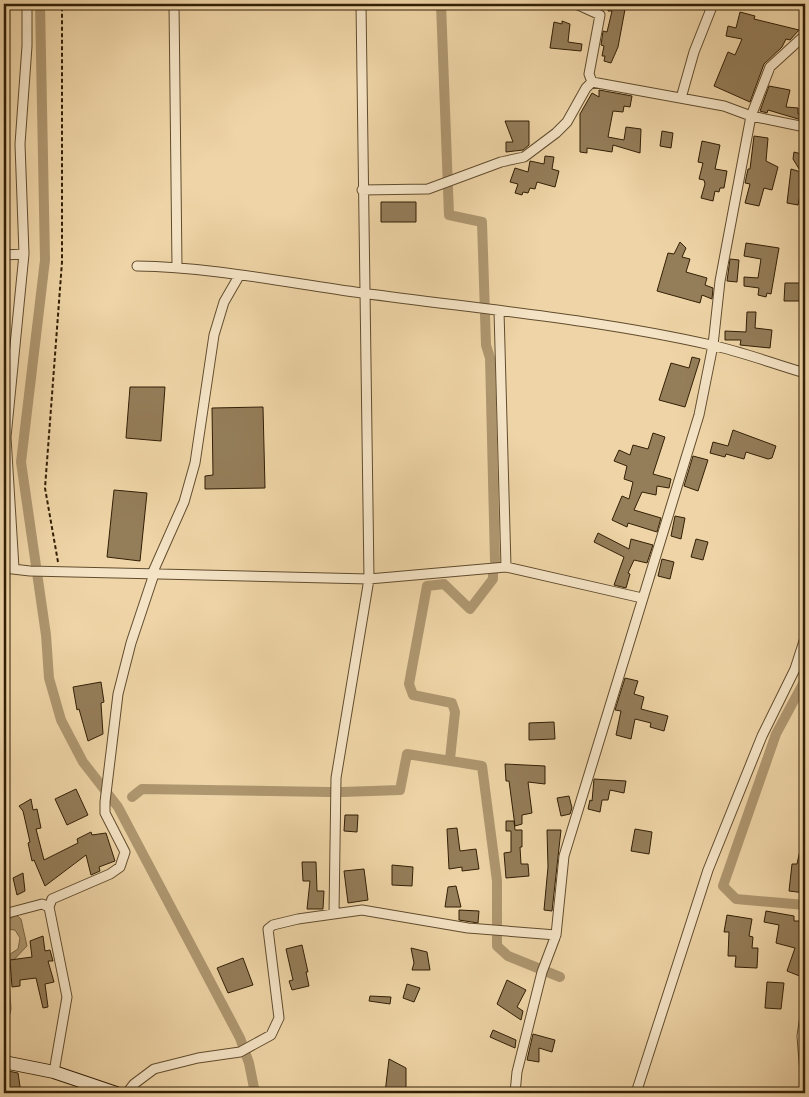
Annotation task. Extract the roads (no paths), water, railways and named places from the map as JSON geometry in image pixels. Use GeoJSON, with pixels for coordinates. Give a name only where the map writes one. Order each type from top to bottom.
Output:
{"type":"FeatureCollection","features":[{"type":"Feature","properties":{"kind":"main road"},"geometry":{"type":"LineString","coordinates":[[4,1062],[54,1072],[116,1093]]}},
{"type":"Feature","properties":{"kind":"street"},"geometry":{"type":"LineString","coordinates":[[14,568],[6,437],[24,254],[20,144],[27,4]]}},
{"type":"Feature","properties":{"kind":"street"},"geometry":{"type":"LineString","coordinates":[[174,4],[177,267]]}},
{"type":"Feature","properties":{"kind":"street"},"geometry":{"type":"LineString","coordinates":[[334,913],[336,778],[369,578],[362,190],[361,4]]}},
{"type":"Feature","properties":{"kind":"street"},"geometry":{"type":"LineString","coordinates":[[576,4],[600,15],[590,74],[592,82]]}},
{"type":"Feature","properties":{"kind":"street"},"geometry":{"type":"LineString","coordinates":[[681,98],[694,52],[713,4]]}},
{"type":"Feature","properties":{"kind":"street"},"geometry":{"type":"LineString","coordinates":[[515,1093],[517,1072],[542,972],[556,935],[564,856],[699,415],[713,345],[720,281],[751,116],[770,67],[805,35]]}},
{"type":"Feature","properties":{"kind":"street"},"geometry":{"type":"LineString","coordinates":[[362,190],[428,189],[502,162],[524,157],[556,133],[567,122],[586,88],[592,82]]}},
{"type":"Feature","properties":{"kind":"street"},"geometry":{"type":"LineString","coordinates":[[592,82],[724,106],[751,116],[805,127]]}},
{"type":"Feature","properties":{"kind":"street"},"geometry":{"type":"LineString","coordinates":[[4,255],[24,254]]}},
{"type":"Feature","properties":{"kind":"street"},"geometry":{"type":"LineString","coordinates":[[137,266],[177,267],[364,294],[467,305],[640,331],[713,345],[805,373]]}},
{"type":"Feature","properties":{"kind":"street"},"geometry":{"type":"LineString","coordinates":[[54,1072],[67,997],[49,907],[52,899],[110,874],[120,867],[124,852],[105,813],[118,694],[131,643],[153,574],[184,502],[195,463],[214,335],[224,302],[239,276]]}},
{"type":"Feature","properties":{"kind":"street"},"geometry":{"type":"LineString","coordinates":[[496,310],[506,567]]}},
{"type":"Feature","properties":{"kind":"street"},"geometry":{"type":"LineString","coordinates":[[4,568],[49,572],[59,570],[153,574],[369,578],[506,567],[642,598]]}},
{"type":"Feature","properties":{"kind":"street"},"geometry":{"type":"LineString","coordinates":[[636,1093],[708,870],[762,736],[795,669],[805,638]]}},
{"type":"Feature","properties":{"kind":"street"},"geometry":{"type":"LineString","coordinates":[[4,914],[42,904],[49,907]]}},
{"type":"Feature","properties":{"kind":"street"},"geometry":{"type":"LineString","coordinates":[[127,1093],[146,1073],[154,1069],[198,1058],[240,1052],[271,1035],[279,1018],[268,929],[279,922],[362,910],[468,928],[556,935]]}},
{"type":"Feature","properties":{"kind":"street"},"geometry":{"type":"LineString","coordinates":[[805,1016],[802,1036],[805,1074]]}},
{"type":"Feature","properties":{"kind":"waterway"},"geometry":{"type":"LineString","coordinates":[[40,4],[45,260],[21,462],[46,635],[49,678],[61,720],[83,762],[118,807],[240,1038],[249,1063],[255,1093]]}},
{"type":"Feature","properties":{"kind":"waterway"},"geometry":{"type":"LineString","coordinates":[[441,4],[449,215],[482,222],[486,345],[490,358],[495,561]]}},
{"type":"Feature","properties":{"kind":"waterway"},"geometry":{"type":"LineString","coordinates":[[450,759],[455,712],[452,703],[413,695],[409,684],[427,586],[444,584],[470,609],[493,579],[493,574]]}},
{"type":"Feature","properties":{"kind":"waterway"},"geometry":{"type":"LineString","coordinates":[[805,680],[776,734],[723,886],[736,899],[805,905]]}},
{"type":"Feature","properties":{"kind":"waterway"},"geometry":{"type":"LineString","coordinates":[[342,792],[400,790],[407,754],[482,766],[497,881],[497,946],[508,956],[560,977]]}},
{"type":"Feature","properties":{"kind":"waterway"},"geometry":{"type":"LineString","coordinates":[[132,797],[142,789],[330,792]]}}]}
